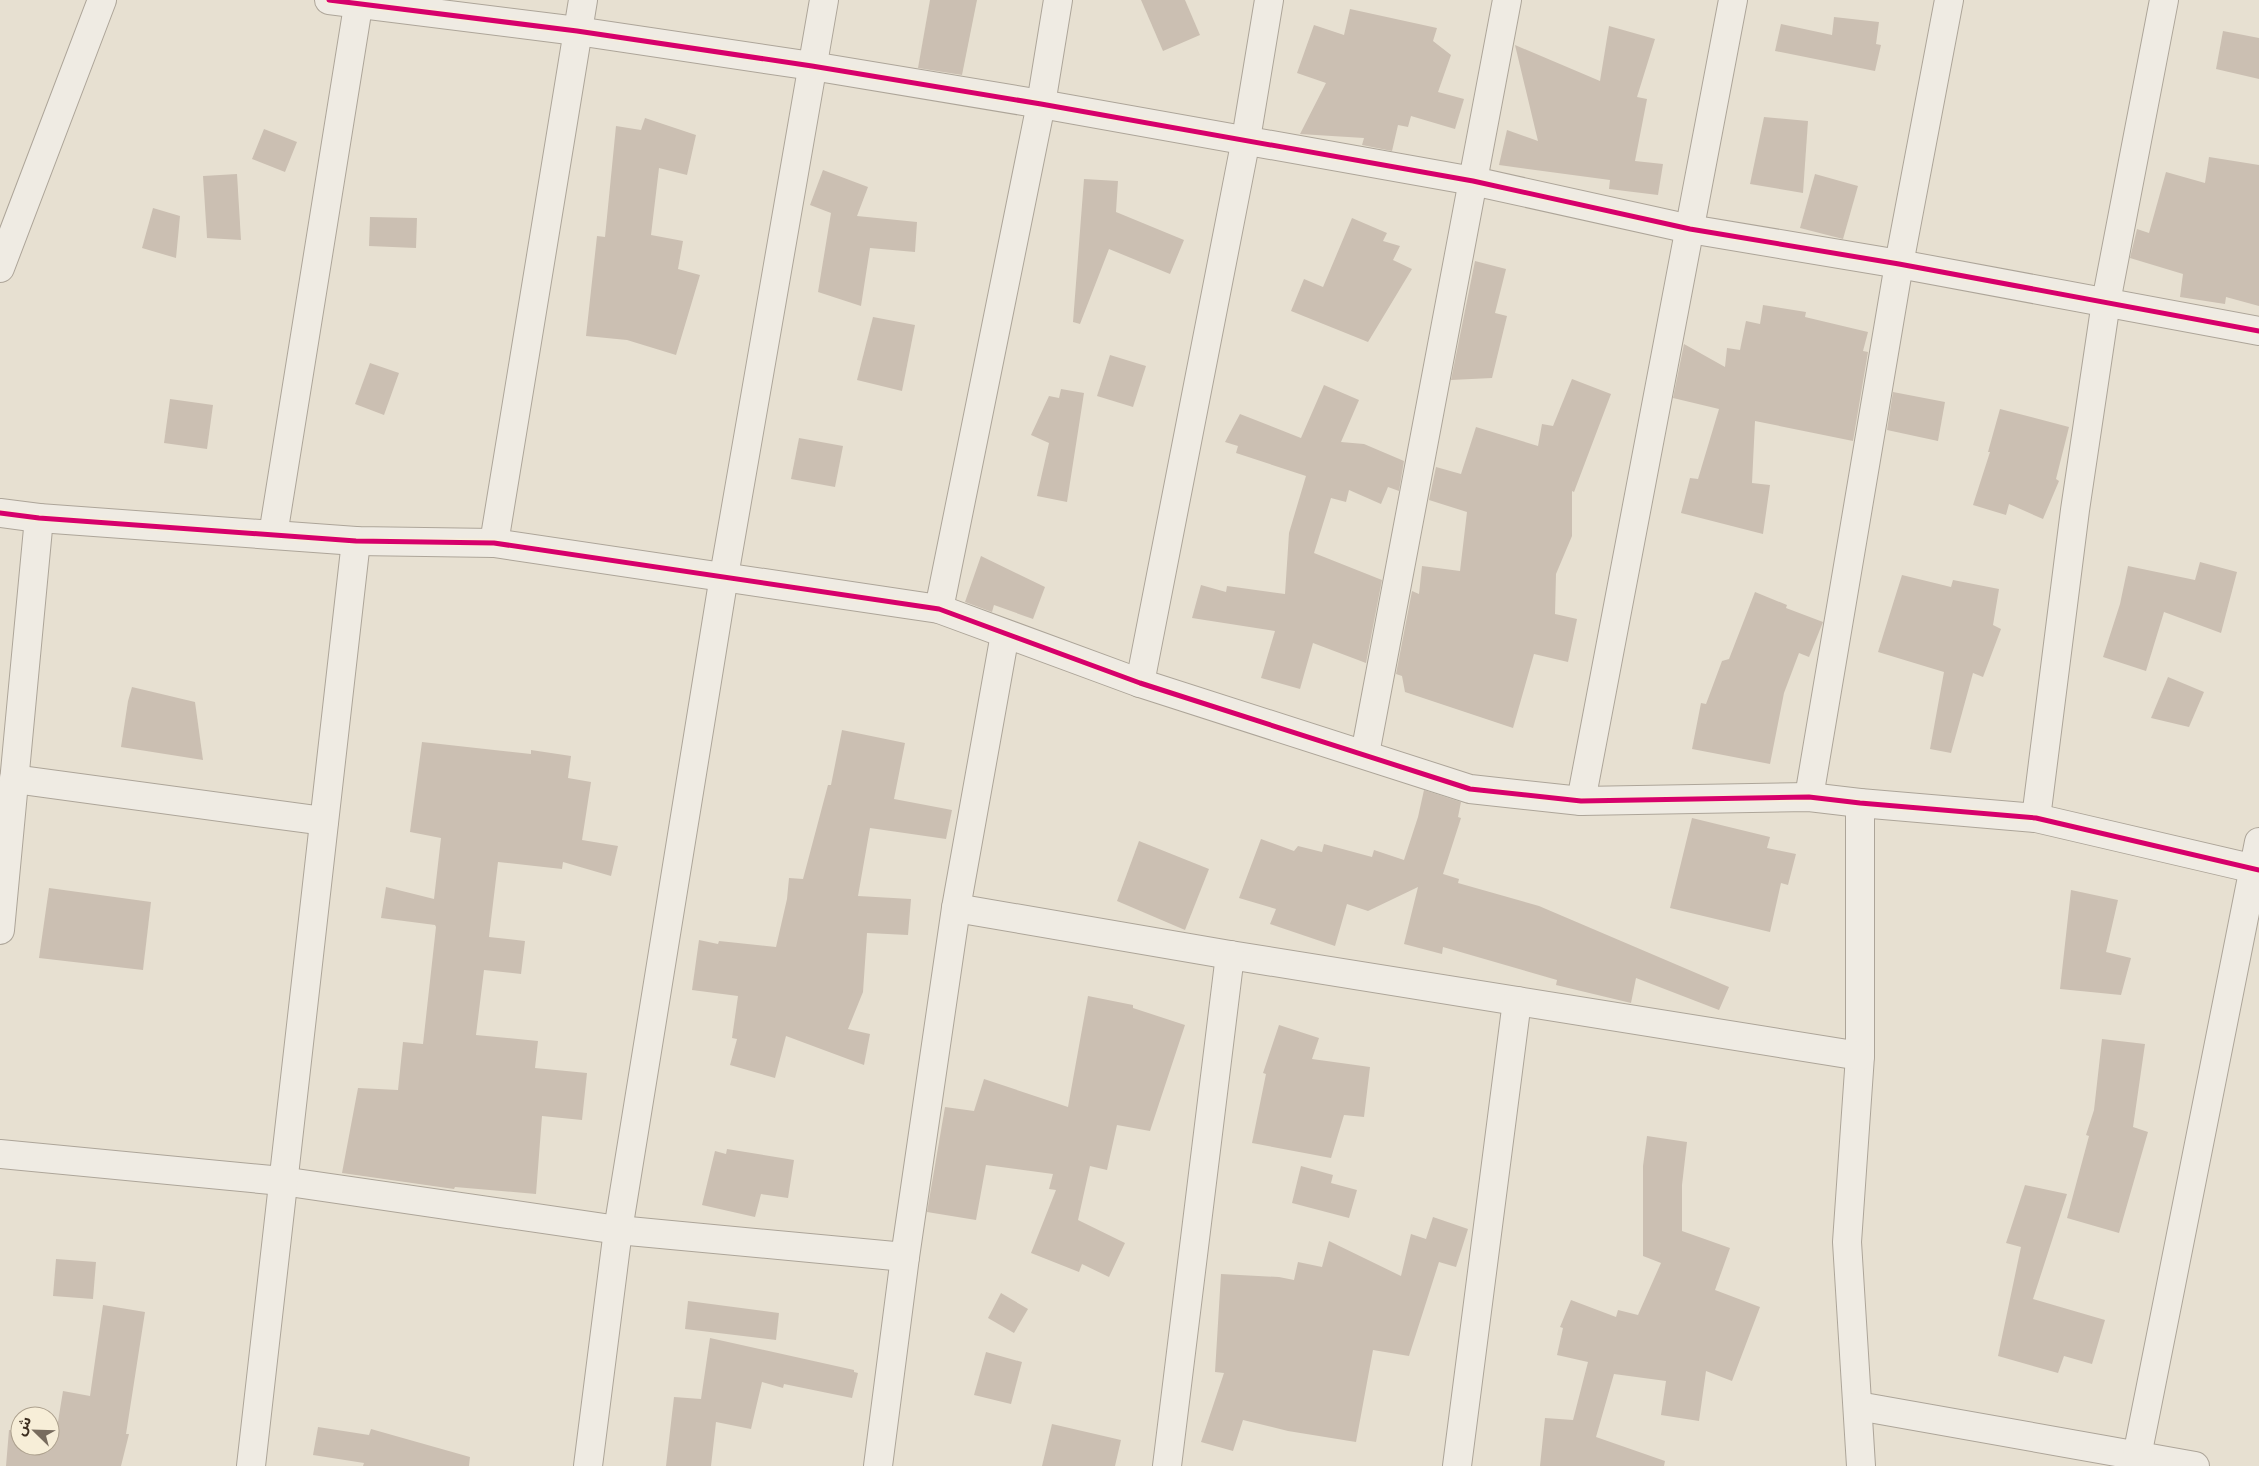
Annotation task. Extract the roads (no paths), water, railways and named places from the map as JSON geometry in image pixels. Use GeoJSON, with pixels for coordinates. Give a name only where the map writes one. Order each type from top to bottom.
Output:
{"type":"FeatureCollection","features":[{"type":"Feature","properties":{"kind":"street"},"geometry":{"type":"LineString","coordinates":[[0,268],[102,0]]}},
{"type":"Feature","properties":{"kind":"street"},"geometry":{"type":"LineString","coordinates":[[329,0],[359,2],[577,31],[812,66],[1246,139],[1474,182],[1690,229],[1899,264],[2259,331]]}},
{"type":"Feature","properties":{"kind":"street"},"geometry":{"type":"LineString","coordinates":[[494,543],[583,0]]}},
{"type":"Feature","properties":{"kind":"street"},"geometry":{"type":"LineString","coordinates":[[588,1466],[618,1230],[724,576],[824,0]]}},
{"type":"Feature","properties":{"kind":"street"},"geometry":{"type":"LineString","coordinates":[[939,609],[1041,104],[1058,0]]}},
{"type":"Feature","properties":{"kind":"street"},"geometry":{"type":"LineString","coordinates":[[1140,683],[1246,139],[1269,0]]}},
{"type":"Feature","properties":{"kind":"street"},"geometry":{"type":"LineString","coordinates":[[1364,754],[1474,182],[1506,0]]}},
{"type":"Feature","properties":{"kind":"street"},"geometry":{"type":"LineString","coordinates":[[1581,801],[1733,0]]}},
{"type":"Feature","properties":{"kind":"street"},"geometry":{"type":"LineString","coordinates":[[1809,796],[1899,264],[1949,0]]}},
{"type":"Feature","properties":{"kind":"street"},"geometry":{"type":"LineString","coordinates":[[2036,818],[2075,510],[2106,302],[2164,0]]}},
{"type":"Feature","properties":{"kind":"street"},"geometry":{"type":"LineString","coordinates":[[273,535],[359,2]]}},
{"type":"Feature","properties":{"kind":"street"},"geometry":{"type":"LineString","coordinates":[[0,513],[39,518],[273,535],[356,540],[494,543],[939,609],[1140,683],[1470,789],[1581,801],[1809,796],[1860,803],[2036,818],[2257,869]]}},
{"type":"Feature","properties":{"kind":"street"},"geometry":{"type":"LineString","coordinates":[[0,930],[39,518]]}},
{"type":"Feature","properties":{"kind":"street"},"geometry":{"type":"LineString","coordinates":[[251,1466],[356,540]]}},
{"type":"Feature","properties":{"kind":"street"},"geometry":{"type":"LineString","coordinates":[[878,1466],[905,1256],[956,908],[1005,634]]}},
{"type":"Feature","properties":{"kind":"street"},"geometry":{"type":"LineString","coordinates":[[14,779],[324,821]]}},
{"type":"Feature","properties":{"kind":"street"},"geometry":{"type":"LineString","coordinates":[[1860,803],[1860,1056],[1846,1242],[1861,1466]]}},
{"type":"Feature","properties":{"kind":"street"},"geometry":{"type":"LineString","coordinates":[[2136,1456],[2257,869],[2259,842]]}},
{"type":"Feature","properties":{"kind":"street"},"geometry":{"type":"LineString","coordinates":[[956,908],[1230,955],[1860,1056]]}},
{"type":"Feature","properties":{"kind":"street"},"geometry":{"type":"LineString","coordinates":[[1166,1466],[1230,955]]}},
{"type":"Feature","properties":{"kind":"street"},"geometry":{"type":"LineString","coordinates":[[1457,1466],[1517,1001]]}},
{"type":"Feature","properties":{"kind":"street"},"geometry":{"type":"LineString","coordinates":[[0,1154],[282,1181],[618,1230],[905,1256]]}},
{"type":"Feature","properties":{"kind":"street"},"geometry":{"type":"LineString","coordinates":[[1858,1406],[2195,1466]]}}]}
